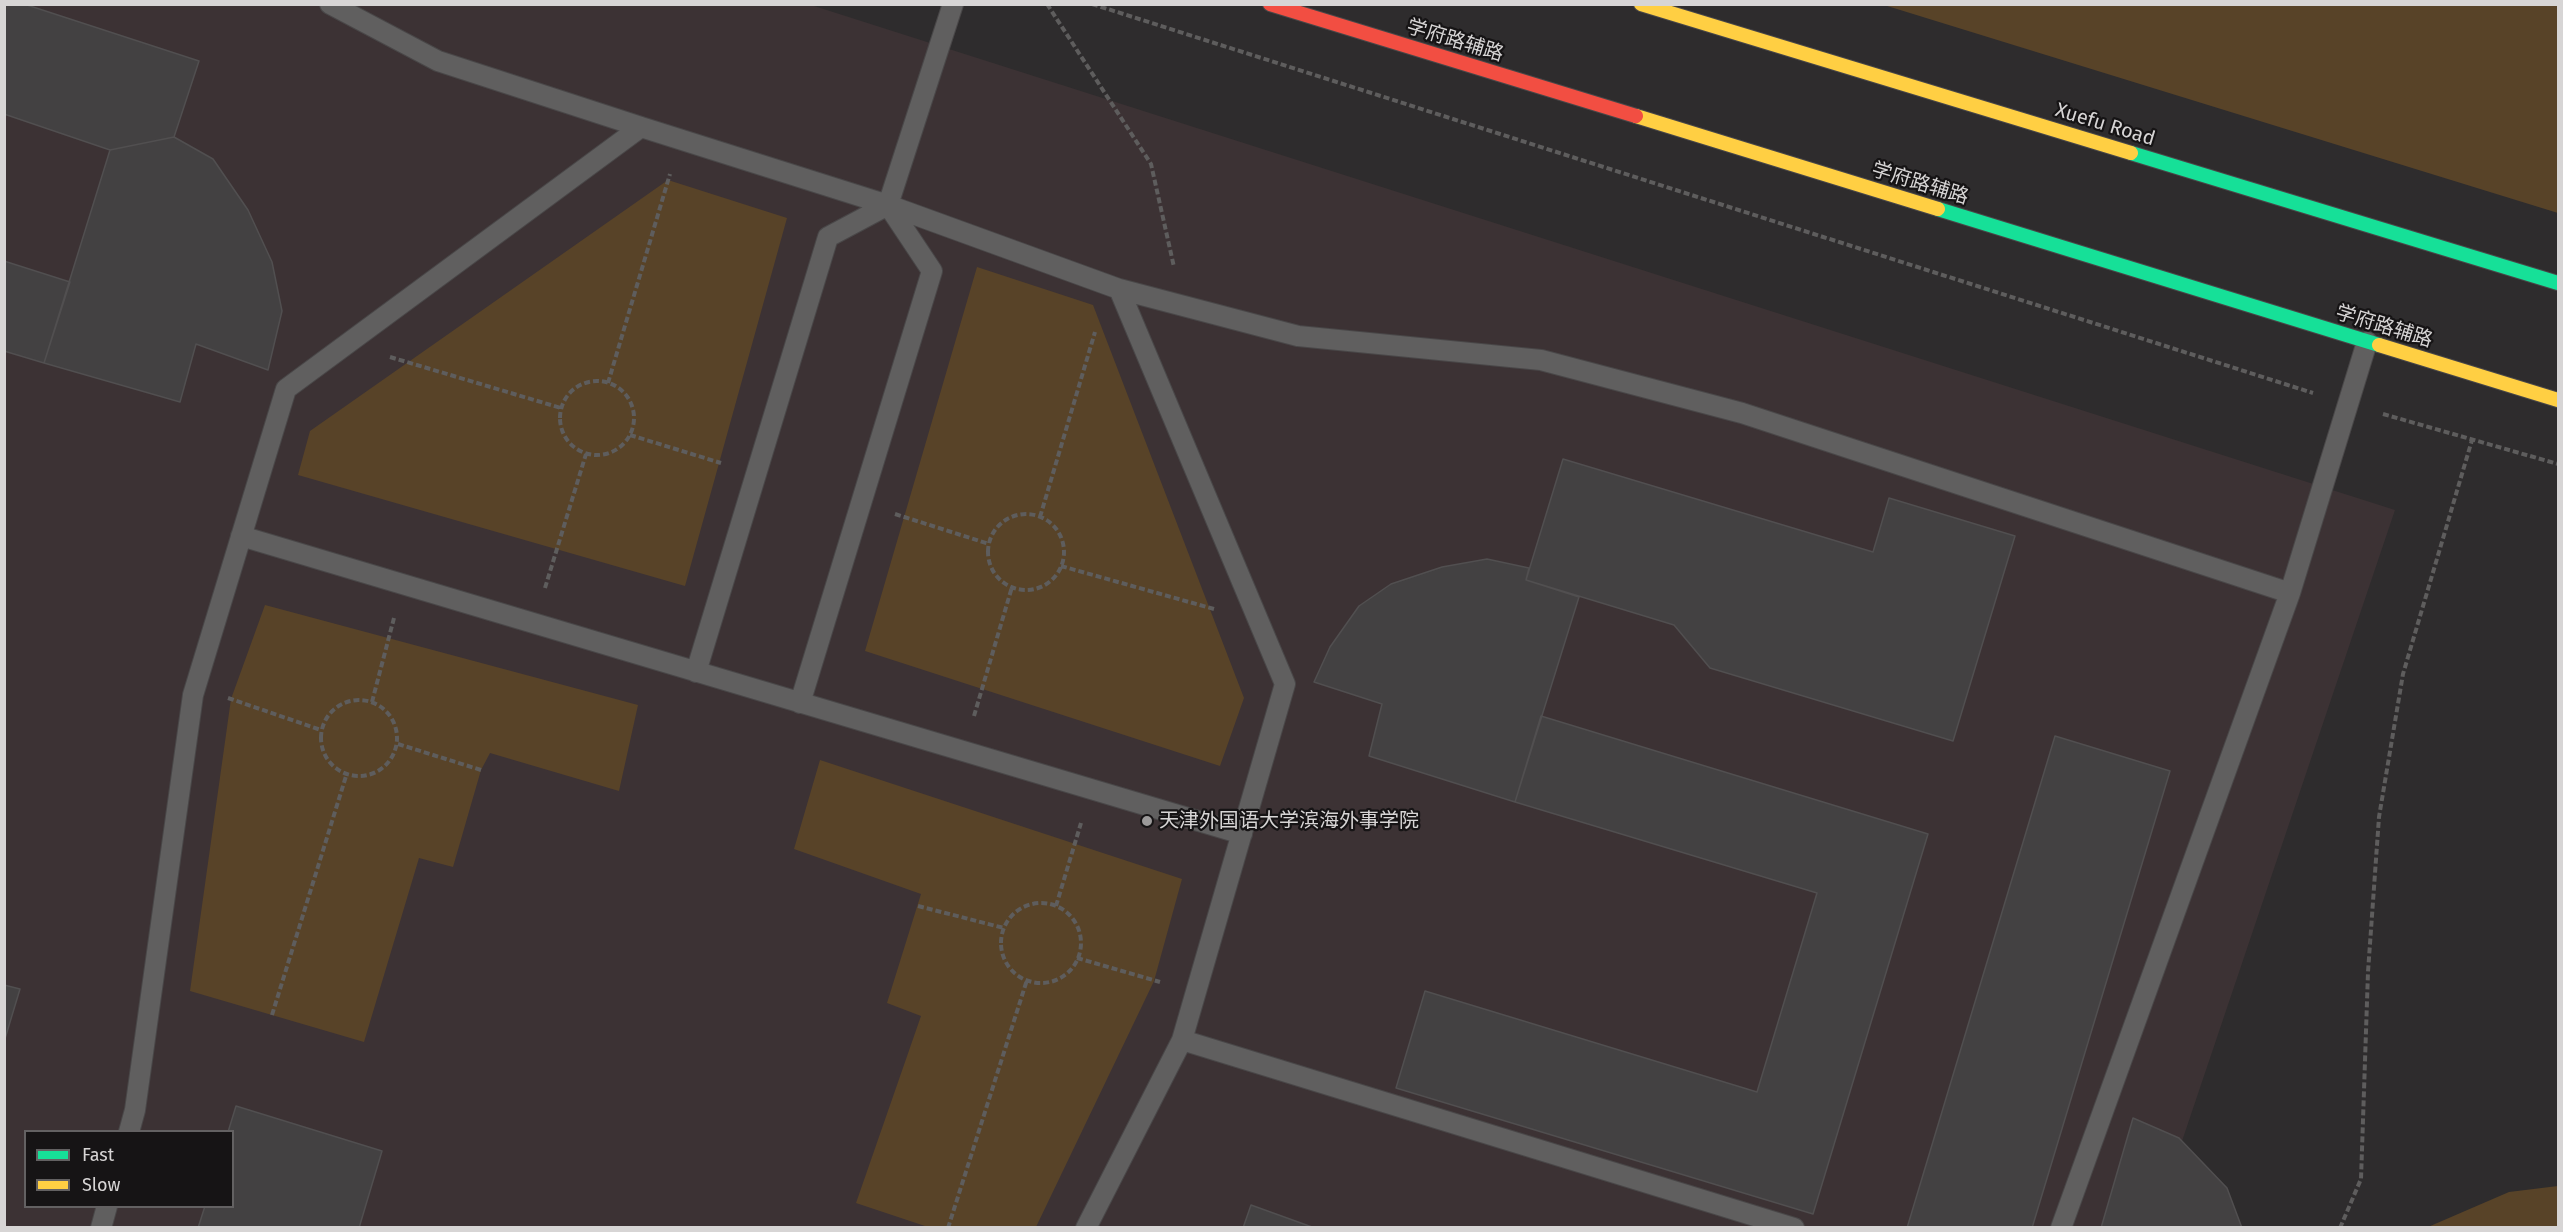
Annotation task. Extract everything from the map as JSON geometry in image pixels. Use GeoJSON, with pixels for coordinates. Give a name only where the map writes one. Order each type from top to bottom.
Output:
{"type":"FeatureCollection","features":[{"type":"Feature","properties":{"kind":"main road","name":"学府路辅路"},"geometry":{"type":"LineString","coordinates":[[1270,4],[2559,400]]}},
{"type":"Feature","properties":{"kind":"main road","name":"Xuefu Road"},"geometry":{"type":"LineString","coordinates":[[1641,4],[2559,283]]}},
{"type":"Feature","properties":{"kind":"lane"},"geometry":{"type":"LineString","coordinates":[[330,4],[438,61],[888,205],[1119,289],[1298,336],[1552,363],[1742,413],[2290,593]]}},
{"type":"Feature","properties":{"kind":"lane"},"geometry":{"type":"LineString","coordinates":[[696,672],[828,237],[888,205],[953,4]]}},
{"type":"Feature","properties":{"kind":"lane"},"geometry":{"type":"LineString","coordinates":[[129,1130],[135,1110],[195,687],[286,389],[640,127]]}},
{"type":"Feature","properties":{"kind":"lane"},"geometry":{"type":"LineString","coordinates":[[800,703],[933,271],[888,205]]}},
{"type":"Feature","properties":{"kind":"lane"},"geometry":{"type":"LineString","coordinates":[[1086,1227],[1182,1040],[1285,684],[1119,289]]}},
{"type":"Feature","properties":{"kind":"lane"},"geometry":{"type":"LineString","coordinates":[[2061,1227],[2290,593],[2367,342]]}},
{"type":"Feature","properties":{"kind":"lane"},"geometry":{"type":"LineString","coordinates":[[241,536],[1242,834]]}},
{"type":"Feature","properties":{"kind":"lane"},"geometry":{"type":"LineString","coordinates":[[1182,1040],[1794,1227]]}},
{"type":"Feature","properties":{"kind":"lane"},"geometry":{"type":"LineString","coordinates":[[101,1227],[106,1208]]}},
{"type":"Feature","properties":{"kind":"path"},"geometry":{"type":"LineString","coordinates":[[1047,4],[1151,164],[1182,306]]}},
{"type":"Feature","properties":{"kind":"path"},"geometry":{"type":"LineString","coordinates":[[1092,4],[2348,404],[2559,464]]}},
{"type":"Feature","properties":{"kind":"path"},"geometry":{"type":"LineString","coordinates":[[608,383],[681,140]]}},
{"type":"Feature","properties":{"kind":"path"},"geometry":{"type":"LineString","coordinates":[[1040,517],[1100,318],[1119,289]]}},
{"type":"Feature","properties":{"kind":"path"},"geometry":{"type":"LineString","coordinates":[[346,344],[561,408]]}},
{"type":"Feature","properties":{"kind":"path"},"geometry":{"type":"LineString","coordinates":[[585,383],[608,383],[620,389],[628,399],[633,410],[634,423],[630,435],[622,446],[599,455],[586,454],[576,449],[562,430],[561,408],[566,397],[585,383]]}},
{"type":"Feature","properties":{"kind":"path"},"geometry":{"type":"LineString","coordinates":[[630,435],[756,474]]}},
{"type":"Feature","properties":{"kind":"path"},"geometry":{"type":"LineString","coordinates":[[2340,1227],[2361,1179],[2368,972],[2379,817],[2403,674],[2472,440]]}},
{"type":"Feature","properties":{"kind":"path"},"geometry":{"type":"LineString","coordinates":[[534,624],[586,454]]}},
{"type":"Feature","properties":{"kind":"path"},"geometry":{"type":"LineString","coordinates":[[861,504],[989,544]]}},
{"type":"Feature","properties":{"kind":"path"},"geometry":{"type":"LineString","coordinates":[[1014,516],[1040,517],[1058,532],[1063,543],[1064,555],[1061,566],[1047,584],[1036,589],[1012,587],[1001,580],[993,570],[988,558],[993,532],[1003,522],[1014,516]]}},
{"type":"Feature","properties":{"kind":"path"},"geometry":{"type":"LineString","coordinates":[[1061,566],[1259,621]]}},
{"type":"Feature","properties":{"kind":"path"},"geometry":{"type":"LineString","coordinates":[[372,702],[402,584]]}},
{"type":"Feature","properties":{"kind":"path"},"geometry":{"type":"LineString","coordinates":[[964,752],[1012,587]]}},
{"type":"Feature","properties":{"kind":"path"},"geometry":{"type":"LineString","coordinates":[[195,687],[321,730]]}},
{"type":"Feature","properties":{"kind":"path"},"geometry":{"type":"LineString","coordinates":[[360,699],[372,702],[384,708],[393,719],[398,744],[386,765],[376,772],[364,776],[346,773],[336,768],[324,754],[321,730],[326,718],[346,701],[360,699]]}},
{"type":"Feature","properties":{"kind":"path"},"geometry":{"type":"LineString","coordinates":[[398,744],[481,770]]}},
{"type":"Feature","properties":{"kind":"path"},"geometry":{"type":"LineString","coordinates":[[272,1015],[346,773]]}},
{"type":"Feature","properties":{"kind":"path"},"geometry":{"type":"LineString","coordinates":[[1056,906],[1091,790]]}},
{"type":"Feature","properties":{"kind":"path"},"geometry":{"type":"LineString","coordinates":[[1044,903],[1056,906],[1068,913],[1077,924],[1081,937],[1077,958],[1066,974],[1054,981],[1027,980],[1011,969],[1002,953],[1004,928],[1010,916],[1020,909],[1044,903]]}},
{"type":"Feature","properties":{"kind":"path"},"geometry":{"type":"LineString","coordinates":[[918,906],[1004,928]]}},
{"type":"Feature","properties":{"kind":"path"},"geometry":{"type":"LineString","coordinates":[[1077,958],[1195,993]]}},
{"type":"Feature","properties":{"kind":"path"},"geometry":{"type":"LineString","coordinates":[[948,1227],[1027,980]]}},
{"type":"Feature","properties":{"kind":"shaded area","name":"天津外国语大学滨海外事学院"},"geometry":{"type":"Polygon","coordinates":[[[5,5],[811,5],[2395,510],[2153,1227],[5,1228],[5,5]]]}},
{"type":"Feature","properties":{"kind":"shaded area"},"geometry":{"type":"Polygon","coordinates":[[[1884,5],[2558,5],[2558,213],[1884,5]]]}},
{"type":"Feature","properties":{"kind":"shaded area"},"geometry":{"type":"Polygon","coordinates":[[[668,180],[787,218],[685,586],[298,475],[310,431],[668,180]]]}},
{"type":"Feature","properties":{"kind":"shaded area"},"geometry":{"type":"Polygon","coordinates":[[[977,267],[1093,305],[1244,698],[1220,766],[865,651],[977,267]]]}},
{"type":"Feature","properties":{"kind":"shaded area"},"geometry":{"type":"Polygon","coordinates":[[[265,605],[638,705],[619,791],[490,753],[481,770],[453,867],[419,858],[364,1042],[190,991],[231,699],[265,605]]]}},
{"type":"Feature","properties":{"kind":"shaded area"},"geometry":{"type":"Polygon","coordinates":[[[820,760],[1182,879],[1154,981],[1036,1227],[928,1227],[856,1203],[921,1016],[887,1003],[921,894],[794,849],[820,760]]]}},
{"type":"Feature","properties":{"kind":"shaded area"},"geometry":{"type":"Polygon","coordinates":[[[2558,1186],[2558,1227],[2428,1227],[2509,1192],[2558,1186]]]}},
{"type":"Feature","properties":{"kind":"building"},"geometry":{"type":"Polygon","coordinates":[[[4,4],[24,4],[199,61],[174,137],[110,150],[4,114],[4,4]]]}},
{"type":"Feature","properties":{"kind":"building"},"geometry":{"type":"Polygon","coordinates":[[[174,137],[213,159],[248,210],[272,262],[282,311],[268,370],[196,344],[180,402],[44,363],[110,150],[174,137]]]}},
{"type":"Feature","properties":{"kind":"building"},"geometry":{"type":"Polygon","coordinates":[[[4,261],[70,282],[44,363],[4,351],[4,261]]]}},
{"type":"Feature","properties":{"kind":"building"},"geometry":{"type":"Polygon","coordinates":[[[1563,459],[1873,552],[1889,498],[2015,536],[1953,741],[1710,668],[1674,625],[1526,580],[1563,459]]]}},
{"type":"Feature","properties":{"kind":"building"},"geometry":{"type":"Polygon","coordinates":[[[1487,559],[1529,568],[1526,580],[1579,597],[1515,802],[1369,756],[1382,704],[1314,682],[1330,647],[1359,606],[1391,584],[1442,567],[1487,559]]]}},
{"type":"Feature","properties":{"kind":"building"},"geometry":{"type":"Polygon","coordinates":[[[1541,716],[1928,834],[1813,1214],[1396,1088],[1425,991],[1757,1092],[1817,893],[1515,802],[1541,716]]]}},
{"type":"Feature","properties":{"kind":"building"},"geometry":{"type":"Polygon","coordinates":[[[2055,736],[2170,771],[2032,1228],[1907,1228],[2055,736]]]}},
{"type":"Feature","properties":{"kind":"building"},"geometry":{"type":"Polygon","coordinates":[[[4,985],[20,989],[4,1042],[4,985]]]}},
{"type":"Feature","properties":{"kind":"building"},"geometry":{"type":"Polygon","coordinates":[[[236,1106],[382,1151],[359,1228],[198,1228],[204,1208],[234,1208],[234,1130],[229,1130],[236,1106]]]}},
{"type":"Feature","properties":{"kind":"building"},"geometry":{"type":"Polygon","coordinates":[[[2133,1118],[2179,1138],[2227,1188],[2242,1228],[2101,1228],[2133,1118]]]}},
{"type":"Feature","properties":{"kind":"building"},"geometry":{"type":"Polygon","coordinates":[[[1251,1205],[1312,1227],[1312,1228],[1243,1228],[1251,1205]]]}},
{"type":"Feature","properties":{"kind":"traffic: fast"},"geometry":{"type":"LineString","coordinates":[[2131,153],[2558,283]]}},
{"type":"Feature","properties":{"kind":"traffic: fast"},"geometry":{"type":"LineString","coordinates":[[1938,209],[2379,345]]}},
{"type":"Feature","properties":{"kind":"traffic: slow"},"geometry":{"type":"LineString","coordinates":[[1641,4],[2131,153]]}},
{"type":"Feature","properties":{"kind":"traffic: slow"},"geometry":{"type":"LineString","coordinates":[[1636,116],[1938,209]]}},
{"type":"Feature","properties":{"kind":"traffic: slow"},"geometry":{"type":"LineString","coordinates":[[2379,345],[2558,400]]}},
{"type":"Feature","properties":{"kind":"traffic: jam"},"geometry":{"type":"LineString","coordinates":[[1270,4],[1636,116]]}},
{"type":"Feature","properties":{"kind":"place","name":"天津外国语大学滨海外事学院"},"geometry":{"type":"Point","coordinates":[1147,821]}}]}
